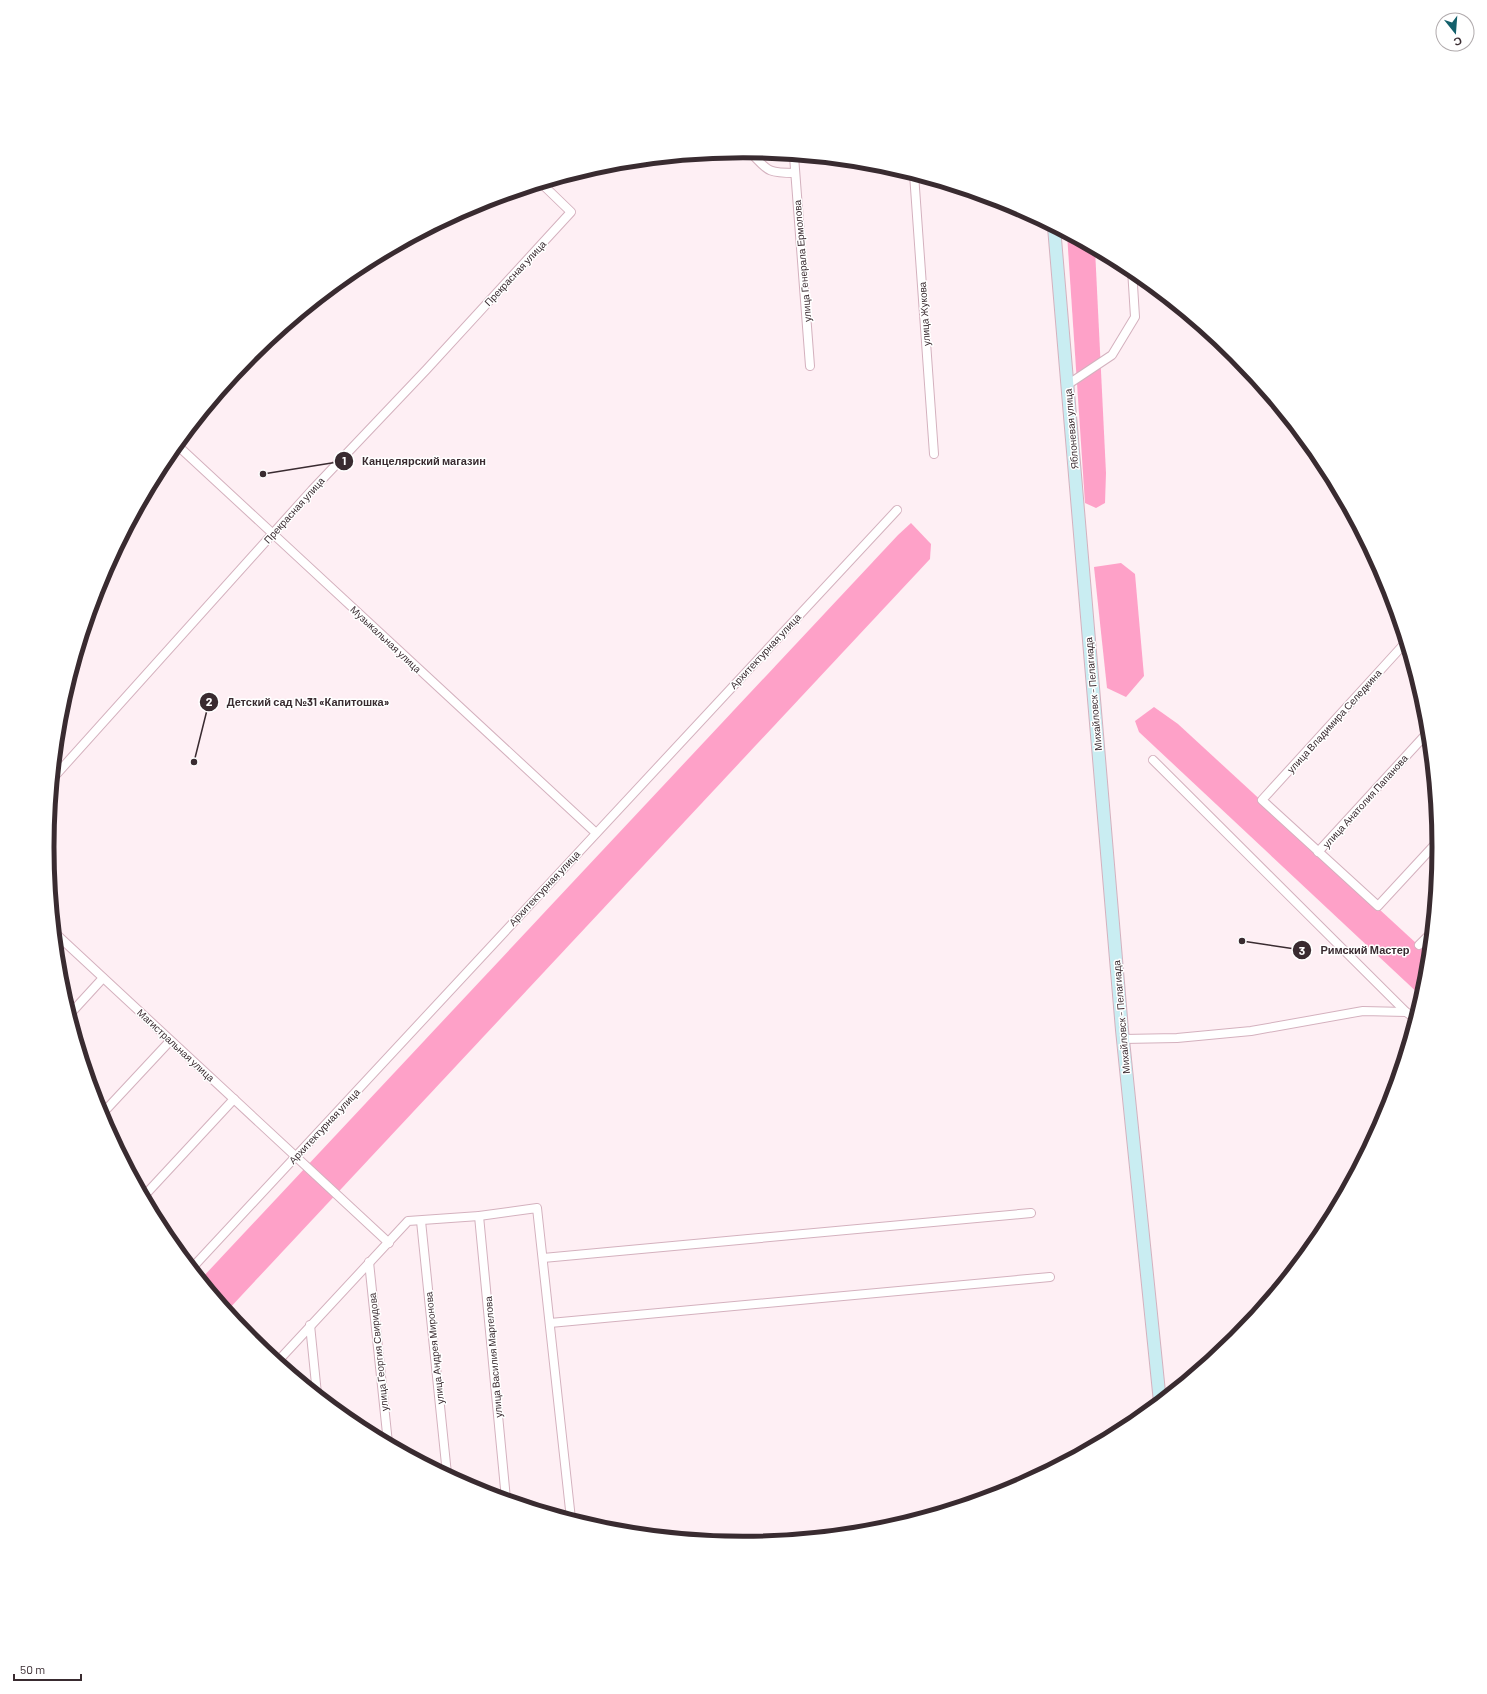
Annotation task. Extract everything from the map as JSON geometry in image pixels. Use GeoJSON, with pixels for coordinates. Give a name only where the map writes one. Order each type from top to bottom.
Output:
{"type":"FeatureCollection","features":[{"type":"Feature","properties":{"kind":"street"},"geometry":{"type":"LineString","coordinates":[[755,158],[764,168],[777,173],[795,173]]}},
{"type":"Feature","properties":{"kind":"street","name":"улица Генерала Ермолова"},"geometry":{"type":"LineString","coordinates":[[794,159],[810,366]]}},
{"type":"Feature","properties":{"kind":"street","name":"улица Жукова"},"geometry":{"type":"LineString","coordinates":[[914,179],[934,454]]}},
{"type":"Feature","properties":{"kind":"street","name":"Прекрасная улица"},"geometry":{"type":"LineString","coordinates":[[58,772],[273,534],[571,212],[545,187]]}},
{"type":"Feature","properties":{"kind":"street","name":"Яблоневая улица"},"geometry":{"type":"LineString","coordinates":[[1054,232],[1088,631]]}},
{"type":"Feature","properties":{"kind":"street"},"geometry":{"type":"LineString","coordinates":[[1067,385],[1112,355],[1135,317],[1133,278]]}},
{"type":"Feature","properties":{"kind":"street","name":"Музыкальная улица"},"geometry":{"type":"LineString","coordinates":[[180,449],[596,833]]}},
{"type":"Feature","properties":{"kind":"street","name":"Архитектурная улица"},"geometry":{"type":"LineString","coordinates":[[195,1265],[897,510]]}},
{"type":"Feature","properties":{"kind":"street","name":"Михайловск - Пелагиада"},"geometry":{"type":"LineString","coordinates":[[1088,631],[1122,1039],[1159,1397]]}},
{"type":"Feature","properties":{"kind":"street","name":"улица Владимира Селедкина"},"geometry":{"type":"LineString","coordinates":[[1318,852],[1262,800],[1403,646]]}},
{"type":"Feature","properties":{"kind":"street","name":"улица Анатолия Папанова"},"geometry":{"type":"LineString","coordinates":[[1318,852],[1424,737]]}},
{"type":"Feature","properties":{"kind":"street"},"geometry":{"type":"LineString","coordinates":[[1153,760],[1406,1012],[1412,1016]]}},
{"type":"Feature","properties":{"kind":"street"},"geometry":{"type":"LineString","coordinates":[[1318,852],[1378,906],[1433,847]]}},
{"type":"Feature","properties":{"kind":"street","name":"Магистральная улица"},"geometry":{"type":"LineString","coordinates":[[60,937],[170,1041],[389,1243]]}},
{"type":"Feature","properties":{"kind":"street"},"geometry":{"type":"LineString","coordinates":[[1419,945],[1427,937]]}},
{"type":"Feature","properties":{"kind":"street"},"geometry":{"type":"LineString","coordinates":[[74,1010],[103,978]]}},
{"type":"Feature","properties":{"kind":"street"},"geometry":{"type":"LineString","coordinates":[[1122,1039],[1177,1038],[1251,1031],[1363,1011],[1406,1012]]}},
{"type":"Feature","properties":{"kind":"street"},"geometry":{"type":"LineString","coordinates":[[106,1110],[170,1041]]}},
{"type":"Feature","properties":{"kind":"street"},"geometry":{"type":"LineString","coordinates":[[147,1193],[234,1099]]}},
{"type":"Feature","properties":{"kind":"street"},"geometry":{"type":"LineString","coordinates":[[281,1358],[408,1221],[479,1216],[537,1208],[570,1514]]}},
{"type":"Feature","properties":{"kind":"street"},"geometry":{"type":"LineString","coordinates":[[543,1258],[1031,1213]]}},
{"type":"Feature","properties":{"kind":"street","name":"улица Василия Маргелова"},"geometry":{"type":"LineString","coordinates":[[479,1216],[505,1494]]}},
{"type":"Feature","properties":{"kind":"street","name":"улица Андрея Миронова"},"geometry":{"type":"LineString","coordinates":[[421,1221],[446,1468]]}},
{"type":"Feature","properties":{"kind":"street","name":"улица Георгия Свиридова"},"geometry":{"type":"LineString","coordinates":[[369,1262],[387,1437]]}},
{"type":"Feature","properties":{"kind":"street"},"geometry":{"type":"LineString","coordinates":[[550,1323],[1050,1277]]}},
{"type":"Feature","properties":{"kind":"street"},"geometry":{"type":"LineString","coordinates":[[310,1325],[316,1388]]}},
{"type":"Feature","properties":{"kind":"shaded area"},"geometry":{"type":"Polygon","coordinates":[[[1067,239],[1095,254],[1106,473],[1105,503],[1096,508],[1085,503],[1067,239]]]}},
{"type":"Feature","properties":{"kind":"shaded area"},"geometry":{"type":"Polygon","coordinates":[[[911,523],[931,544],[930,559],[230,1308],[204,1276],[898,535],[911,523]]]}},
{"type":"Feature","properties":{"kind":"shaded area"},"geometry":{"type":"Polygon","coordinates":[[[1121,563],[1135,574],[1144,676],[1126,697],[1107,688],[1094,567],[1121,563]]]}},
{"type":"Feature","properties":{"kind":"shaded area"},"geometry":{"type":"Polygon","coordinates":[[[1154,707],[1178,724],[1425,951],[1417,993],[1139,732],[1135,721],[1154,707]]]}},
{"type":"Feature","properties":{"kind":"place","name":"Канцелярский магазин"},"geometry":{"type":"Point","coordinates":[263,474]}},
{"type":"Feature","properties":{"kind":"place","name":"Детский сад №31 «Капитошка»"},"geometry":{"type":"Point","coordinates":[194,762]}},
{"type":"Feature","properties":{"kind":"place","name":"Римский Мастер"},"geometry":{"type":"Point","coordinates":[1242,941]}}]}
